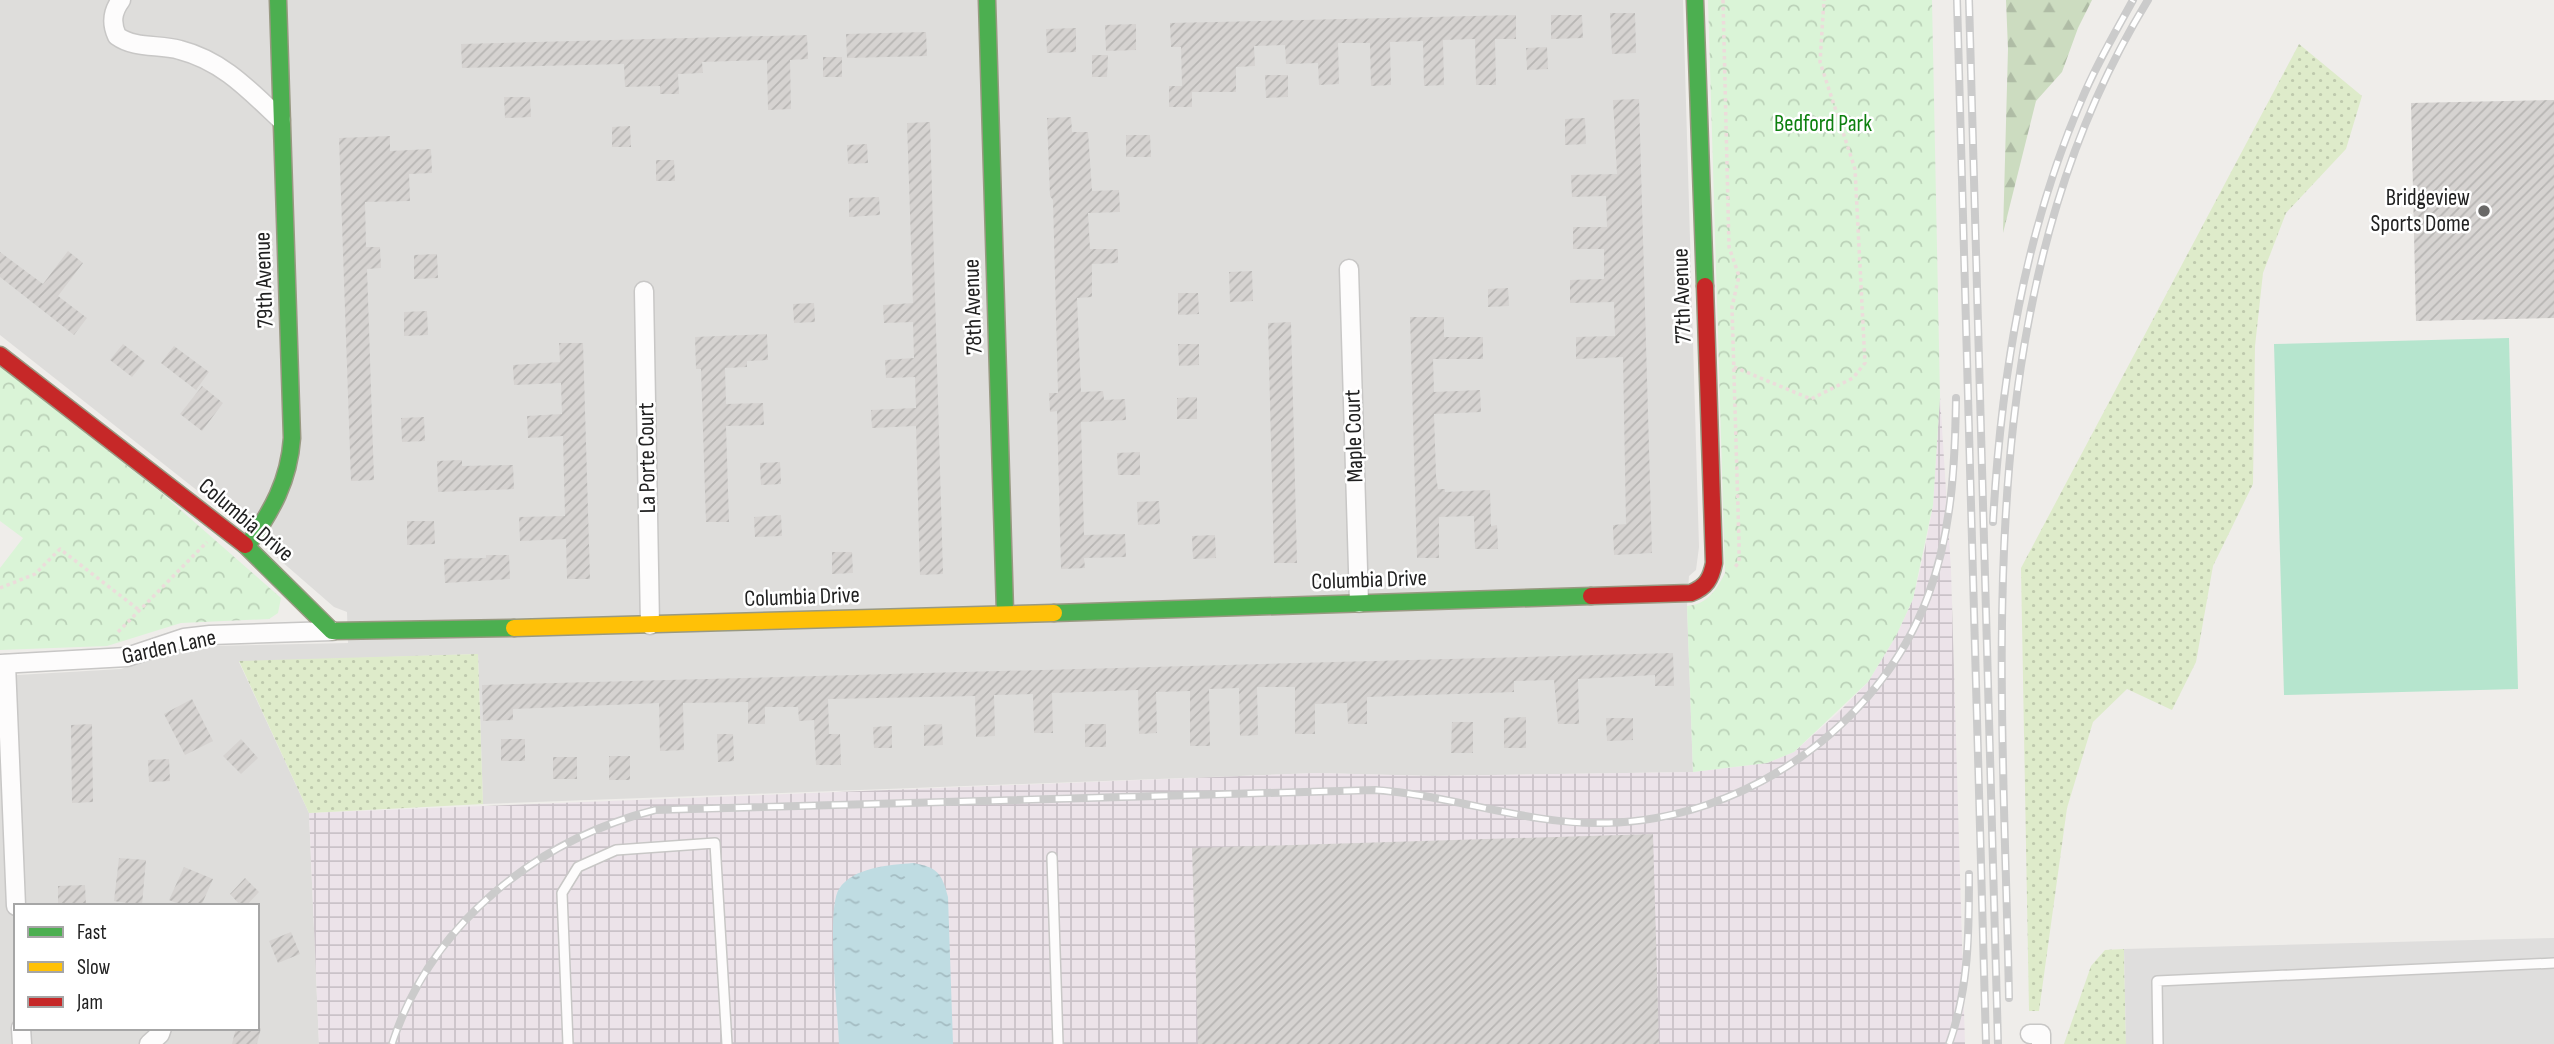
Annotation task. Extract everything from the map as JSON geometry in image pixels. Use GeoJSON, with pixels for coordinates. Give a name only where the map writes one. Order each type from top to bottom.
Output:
{"type":"FeatureCollection","features":[{"type":"Feature","properties":{"kind":"street"},"geometry":{"type":"LineString","coordinates":[[121,0],[115,8],[113,18],[117,36],[125,42],[179,49],[207,59],[235,77],[281,120]]}},
{"type":"Feature","properties":{"kind":"street","name":"79th Avenue"},"geometry":{"type":"LineString","coordinates":[[247,546],[282,495],[290,470],[278,0]]}},
{"type":"Feature","properties":{"kind":"street","name":"78th Avenue"},"geometry":{"type":"LineString","coordinates":[[987,0],[1005,612]]}},
{"type":"Feature","properties":{"kind":"street","name":"77th Avenue"},"geometry":{"type":"LineString","coordinates":[[1695,0],[1714,563],[1711,579],[1705,588]]}},
{"type":"Feature","properties":{"kind":"street","name":"Maple Court"},"geometry":{"type":"LineString","coordinates":[[1349,269],[1359,603]]}},
{"type":"Feature","properties":{"kind":"street","name":"La Porte Court"},"geometry":{"type":"LineString","coordinates":[[644,291],[650,625]]}},
{"type":"Feature","properties":{"kind":"street","name":"Columbia Drive"},"geometry":{"type":"LineString","coordinates":[[0,355],[247,546],[332,631],[650,625],[1005,612],[1672,594],[1705,588]]}},
{"type":"Feature","properties":{"kind":"street","name":"Garden Lane"},"geometry":{"type":"LineString","coordinates":[[16,904],[3,664],[127,657],[184,638],[210,635],[332,631]]}},
{"type":"Feature","properties":{"kind":"street"},"geometry":{"type":"LineString","coordinates":[[149,1044],[161,1030]]}},
{"type":"Feature","properties":{"kind":"lane"},"geometry":{"type":"LineString","coordinates":[[568,1044],[562,893],[578,867],[616,850],[715,843],[727,1044]]}},
{"type":"Feature","properties":{"kind":"lane"},"geometry":{"type":"LineString","coordinates":[[1052,857],[1058,1044]]}},
{"type":"Feature","properties":{"kind":"lane"},"geometry":{"type":"LineString","coordinates":[[2158,1044],[2157,981],[2554,963]]}},
{"type":"Feature","properties":{"kind":"path"},"geometry":{"type":"LineString","coordinates":[[1723,0],[1729,247],[1739,276],[1732,307],[1740,562],[1738,566],[1723,568]]}},
{"type":"Feature","properties":{"kind":"path"},"geometry":{"type":"LineString","coordinates":[[1734,367],[1811,399],[1853,377],[1865,363],[1859,202],[1855,169],[1845,130],[1820,62],[1824,0]]}},
{"type":"Feature","properties":{"kind":"path"},"geometry":{"type":"LineString","coordinates":[[118,632],[211,538]]}},
{"type":"Feature","properties":{"kind":"path"},"geometry":{"type":"LineString","coordinates":[[0,588],[35,574],[60,549],[139,610]]}},
{"type":"Feature","properties":{"kind":"shaded area"},"geometry":{"type":"Polygon","coordinates":[[[0,0],[1683,0],[1699,547],[1696,570],[1689,576],[1687,606],[1693,772],[1432,776],[1317,773],[483,804],[478,654],[239,662],[309,813],[319,1044],[0,1044],[0,676],[121,669],[185,649],[213,646],[348,643],[347,612],[334,607],[227,514],[0,335],[0,0]]]}},
{"type":"Feature","properties":{"kind":"shaded area"},"geometry":{"type":"Polygon","coordinates":[[[1940,396],[1951,570],[1965,1044],[319,1044],[309,813],[1317,773],[1432,776],[1693,772],[1767,763],[1794,752],[1840,711],[1868,682],[1896,636],[1913,599],[1933,505],[1940,396]]]}},
{"type":"Feature","properties":{"kind":"shaded area"},"geometry":{"type":"Polygon","coordinates":[[[2554,938],[2554,1044],[2126,1044],[2124,949],[2554,938]]]}},
{"type":"Feature","properties":{"kind":"green space","name":"Bedford Park"},"geometry":{"type":"Polygon","coordinates":[[[1708,0],[1932,0],[1940,396],[1933,505],[1913,599],[1896,636],[1868,682],[1794,752],[1767,763],[1693,772],[1687,606],[1706,599],[1725,573],[1708,0]]]}},
{"type":"Feature","properties":{"kind":"green space"},"geometry":{"type":"Polygon","coordinates":[[[2006,0],[2092,0],[2078,28],[2062,72],[2036,101],[2003,233],[2008,49],[2006,0]]]}},
{"type":"Feature","properties":{"kind":"green space"},"geometry":{"type":"Polygon","coordinates":[[[2299,44],[2362,96],[2346,149],[2286,213],[2263,273],[2255,346],[2253,484],[2213,566],[2196,662],[2172,710],[2127,689],[2093,722],[2067,808],[2039,1011],[2029,1011],[2021,568],[2299,44]]]}},
{"type":"Feature","properties":{"kind":"green space"},"geometry":{"type":"Polygon","coordinates":[[[2509,338],[2518,689],[2284,695],[2274,344],[2509,338]]]}},
{"type":"Feature","properties":{"kind":"green space"},"geometry":{"type":"Polygon","coordinates":[[[0,366],[159,491],[281,598],[278,613],[269,619],[181,623],[107,646],[0,650],[0,568],[23,538],[0,521],[0,366]]]}},
{"type":"Feature","properties":{"kind":"green space"},"geometry":{"type":"Polygon","coordinates":[[[478,654],[483,804],[309,813],[239,661],[478,654]]]}},
{"type":"Feature","properties":{"kind":"green space"},"geometry":{"type":"Polygon","coordinates":[[[2124,949],[2126,1044],[2064,1044],[2091,966],[2105,950],[2124,949]]]}},
{"type":"Feature","properties":{"kind":"water"},"geometry":{"type":"Polygon","coordinates":[[[913,863],[937,872],[948,897],[953,1044],[839,1044],[833,917],[839,889],[853,876],[863,872],[883,866],[913,863]]]}},
{"type":"Feature","properties":{"kind":"building"},"geometry":{"type":"Polygon","coordinates":[[[1610,13],[1635,13],[1636,53],[1612,54],[1610,13]]]}},
{"type":"Feature","properties":{"kind":"building"},"geometry":{"type":"Polygon","coordinates":[[[1516,15],[1516,39],[1495,39],[1496,85],[1476,85],[1475,39],[1443,40],[1444,85],[1424,86],[1423,41],[1390,42],[1391,85],[1371,86],[1370,43],[1338,43],[1339,84],[1319,85],[1318,63],[1286,64],[1285,45],[1254,46],[1255,66],[1236,67],[1236,92],[1192,92],[1192,107],[1169,107],[1169,86],[1182,86],[1181,47],[1171,47],[1170,23],[1516,15]]]}},
{"type":"Feature","properties":{"kind":"building"},"geometry":{"type":"Polygon","coordinates":[[[1551,15],[1582,15],[1583,38],[1551,39],[1551,15]]]}},
{"type":"Feature","properties":{"kind":"building"},"geometry":{"type":"Polygon","coordinates":[[[1136,24],[1136,50],[1106,51],[1105,25],[1136,24]]]}},
{"type":"Feature","properties":{"kind":"building"},"geometry":{"type":"Polygon","coordinates":[[[1076,28],[1076,52],[1047,53],[1046,29],[1076,28]]]}},
{"type":"Feature","properties":{"kind":"building"},"geometry":{"type":"Polygon","coordinates":[[[926,32],[927,56],[847,58],[846,34],[926,32]]]}},
{"type":"Feature","properties":{"kind":"building"},"geometry":{"type":"Polygon","coordinates":[[[807,35],[808,59],[790,60],[791,109],[768,110],[767,60],[702,62],[703,73],[678,74],[679,94],[660,94],[660,86],[625,87],[624,64],[462,68],[461,44],[807,35]]]}},
{"type":"Feature","properties":{"kind":"building"},"geometry":{"type":"Polygon","coordinates":[[[1547,47],[1548,69],[1527,70],[1526,48],[1547,47]]]}},
{"type":"Feature","properties":{"kind":"building"},"geometry":{"type":"Polygon","coordinates":[[[1092,55],[1108,55],[1107,77],[1092,77],[1092,55]]]}},
{"type":"Feature","properties":{"kind":"building"},"geometry":{"type":"Polygon","coordinates":[[[823,57],[842,57],[842,77],[823,77],[823,57]]]}},
{"type":"Feature","properties":{"kind":"building"},"geometry":{"type":"Polygon","coordinates":[[[1265,75],[1288,75],[1288,97],[1266,98],[1265,75]]]}},
{"type":"Feature","properties":{"kind":"building"},"geometry":{"type":"Polygon","coordinates":[[[504,97],[530,97],[531,117],[505,118],[504,97]]]}},
{"type":"Feature","properties":{"kind":"building"},"geometry":{"type":"Polygon","coordinates":[[[1639,99],[1652,553],[1614,555],[1613,525],[1626,524],[1623,357],[1576,359],[1576,337],[1615,336],[1614,302],[1570,303],[1570,280],[1604,279],[1604,249],[1573,249],[1573,227],[1607,227],[1606,196],[1572,197],[1571,175],[1617,174],[1613,100],[1639,99]]]}},
{"type":"Feature","properties":{"kind":"building","name":"Bridgeview Sports Dome"},"geometry":{"type":"Polygon","coordinates":[[[2554,100],[2554,318],[2416,321],[2411,103],[2554,100]]]}},
{"type":"Feature","properties":{"kind":"building"},"geometry":{"type":"Polygon","coordinates":[[[1071,117],[1072,132],[1088,132],[1092,191],[1119,190],[1120,212],[1088,213],[1090,249],[1118,249],[1118,263],[1092,264],[1092,297],[1077,298],[1081,392],[1103,391],[1104,400],[1125,399],[1126,420],[1081,422],[1084,535],[1125,534],[1126,557],[1084,558],[1085,568],[1061,569],[1057,411],[1050,412],[1049,393],[1058,393],[1053,200],[1050,196],[1047,118],[1071,117]]]}},
{"type":"Feature","properties":{"kind":"building"},"geometry":{"type":"Polygon","coordinates":[[[1585,118],[1586,144],[1565,145],[1565,119],[1585,118]]]}},
{"type":"Feature","properties":{"kind":"building"},"geometry":{"type":"Polygon","coordinates":[[[930,122],[943,574],[920,575],[916,426],[872,428],[871,410],[916,408],[915,377],[886,378],[885,360],[914,358],[913,322],[884,323],[883,305],[913,303],[907,123],[930,122]]]}},
{"type":"Feature","properties":{"kind":"building"},"geometry":{"type":"Polygon","coordinates":[[[630,126],[631,147],[612,147],[612,127],[630,126]]]}},
{"type":"Feature","properties":{"kind":"building"},"geometry":{"type":"Polygon","coordinates":[[[1126,135],[1150,135],[1151,157],[1126,157],[1126,135]]]}},
{"type":"Feature","properties":{"kind":"building"},"geometry":{"type":"Polygon","coordinates":[[[390,136],[390,151],[431,149],[432,173],[409,174],[410,201],[365,202],[366,247],[380,247],[381,268],[367,269],[374,480],[351,481],[339,138],[390,136]]]}},
{"type":"Feature","properties":{"kind":"building"},"geometry":{"type":"Polygon","coordinates":[[[867,144],[868,163],[848,164],[847,145],[867,144]]]}},
{"type":"Feature","properties":{"kind":"building"},"geometry":{"type":"Polygon","coordinates":[[[656,160],[674,160],[675,181],[656,181],[656,160]]]}},
{"type":"Feature","properties":{"kind":"building"},"geometry":{"type":"Polygon","coordinates":[[[879,197],[880,215],[849,217],[849,198],[879,197]]]}},
{"type":"Feature","properties":{"kind":"building"},"geometry":{"type":"Polygon","coordinates":[[[68,251],[83,263],[58,296],[87,318],[74,335],[0,277],[0,252],[43,284],[68,251]]]}},
{"type":"Feature","properties":{"kind":"building"},"geometry":{"type":"Polygon","coordinates":[[[437,254],[438,278],[414,279],[414,255],[437,254]]]}},
{"type":"Feature","properties":{"kind":"building"},"geometry":{"type":"Polygon","coordinates":[[[1252,271],[1253,301],[1230,302],[1229,272],[1252,271]]]}},
{"type":"Feature","properties":{"kind":"building"},"geometry":{"type":"Polygon","coordinates":[[[1508,288],[1509,306],[1488,307],[1488,289],[1508,288]]]}},
{"type":"Feature","properties":{"kind":"building"},"geometry":{"type":"Polygon","coordinates":[[[1178,293],[1198,293],[1199,314],[1178,315],[1178,293]]]}},
{"type":"Feature","properties":{"kind":"building"},"geometry":{"type":"Polygon","coordinates":[[[814,303],[815,322],[794,323],[793,304],[814,303]]]}},
{"type":"Feature","properties":{"kind":"building"},"geometry":{"type":"Polygon","coordinates":[[[427,311],[428,335],[404,336],[404,312],[427,311]]]}},
{"type":"Feature","properties":{"kind":"building"},"geometry":{"type":"Polygon","coordinates":[[[1410,317],[1444,317],[1444,337],[1483,337],[1483,359],[1433,359],[1434,392],[1480,390],[1481,412],[1434,414],[1436,476],[1438,489],[1445,489],[1445,492],[1490,490],[1491,526],[1497,525],[1498,549],[1475,549],[1474,516],[1439,517],[1439,558],[1417,558],[1410,317]]]}},
{"type":"Feature","properties":{"kind":"building"},"geometry":{"type":"Polygon","coordinates":[[[1291,322],[1297,563],[1274,563],[1268,323],[1291,322]]]}},
{"type":"Feature","properties":{"kind":"building"},"geometry":{"type":"Polygon","coordinates":[[[767,334],[768,360],[747,361],[747,367],[725,368],[726,404],[763,403],[764,425],[726,426],[729,522],[706,522],[701,369],[696,369],[695,337],[767,334]]]}},
{"type":"Feature","properties":{"kind":"building"},"geometry":{"type":"Polygon","coordinates":[[[559,343],[583,343],[590,579],[567,579],[566,539],[520,541],[519,517],[565,516],[563,436],[528,438],[527,416],[562,414],[561,383],[514,385],[513,365],[560,362],[559,343]]]}},
{"type":"Feature","properties":{"kind":"building"},"geometry":{"type":"Polygon","coordinates":[[[123,344],[145,361],[132,377],[110,360],[123,344]]]}},
{"type":"Feature","properties":{"kind":"building"},"geometry":{"type":"Polygon","coordinates":[[[1178,344],[1199,344],[1199,365],[1179,366],[1178,344]]]}},
{"type":"Feature","properties":{"kind":"building"},"geometry":{"type":"Polygon","coordinates":[[[174,346],[209,372],[196,390],[161,363],[174,346]]]}},
{"type":"Feature","properties":{"kind":"building"},"geometry":{"type":"Polygon","coordinates":[[[202,386],[223,403],[202,431],[180,414],[202,386]]]}},
{"type":"Feature","properties":{"kind":"building"},"geometry":{"type":"Polygon","coordinates":[[[1197,397],[1197,419],[1177,419],[1177,398],[1197,397]]]}},
{"type":"Feature","properties":{"kind":"building"},"geometry":{"type":"Polygon","coordinates":[[[424,417],[425,441],[402,442],[401,418],[424,417]]]}},
{"type":"Feature","properties":{"kind":"building"},"geometry":{"type":"Polygon","coordinates":[[[1140,452],[1140,475],[1118,475],[1117,453],[1140,452]]]}},
{"type":"Feature","properties":{"kind":"building"},"geometry":{"type":"Polygon","coordinates":[[[462,460],[462,466],[513,465],[514,489],[438,492],[437,461],[462,460]]]}},
{"type":"Feature","properties":{"kind":"building"},"geometry":{"type":"Polygon","coordinates":[[[780,462],[781,484],[761,485],[760,463],[780,462]]]}},
{"type":"Feature","properties":{"kind":"building"},"geometry":{"type":"Polygon","coordinates":[[[1159,501],[1160,524],[1138,525],[1137,502],[1159,501]]]}},
{"type":"Feature","properties":{"kind":"building"},"geometry":{"type":"Polygon","coordinates":[[[781,515],[782,536],[755,537],[754,517],[781,515]]]}},
{"type":"Feature","properties":{"kind":"building"},"geometry":{"type":"Polygon","coordinates":[[[407,521],[434,521],[435,544],[407,545],[407,521]]]}},
{"type":"Feature","properties":{"kind":"building"},"geometry":{"type":"Polygon","coordinates":[[[1215,535],[1216,558],[1193,559],[1192,536],[1215,535]]]}},
{"type":"Feature","properties":{"kind":"building"},"geometry":{"type":"Polygon","coordinates":[[[832,552],[852,552],[853,573],[832,574],[832,552]]]}},
{"type":"Feature","properties":{"kind":"building"},"geometry":{"type":"Polygon","coordinates":[[[486,555],[509,555],[510,579],[445,583],[444,559],[486,558],[486,555]]]}},
{"type":"Feature","properties":{"kind":"building"},"geometry":{"type":"Polygon","coordinates":[[[1673,653],[1674,686],[1655,686],[1655,675],[1578,679],[1579,724],[1558,724],[1554,680],[1514,681],[1514,692],[1367,697],[1367,724],[1348,724],[1347,703],[1315,704],[1315,734],[1295,734],[1295,687],[1257,687],[1258,735],[1240,736],[1239,688],[1209,689],[1210,746],[1190,746],[1190,691],[1156,692],[1157,733],[1139,734],[1138,690],[1052,693],[1053,733],[1034,733],[1033,694],[994,695],[995,736],[976,737],[975,696],[828,699],[829,734],[840,734],[841,765],[816,765],[814,720],[799,721],[798,707],[765,707],[765,724],[748,724],[748,702],[683,703],[684,750],[660,751],[659,703],[513,709],[513,720],[483,721],[482,685],[1673,653]]]}},
{"type":"Feature","properties":{"kind":"building"},"geometry":{"type":"Polygon","coordinates":[[[192,699],[213,741],[185,755],[164,714],[192,699]]]}},
{"type":"Feature","properties":{"kind":"building"},"geometry":{"type":"Polygon","coordinates":[[[1526,717],[1526,748],[1504,748],[1504,718],[1526,717]]]}},
{"type":"Feature","properties":{"kind":"building"},"geometry":{"type":"Polygon","coordinates":[[[1606,718],[1633,718],[1633,740],[1607,741],[1606,718]]]}},
{"type":"Feature","properties":{"kind":"building"},"geometry":{"type":"Polygon","coordinates":[[[1452,722],[1473,722],[1473,753],[1451,753],[1452,722]]]}},
{"type":"Feature","properties":{"kind":"building"},"geometry":{"type":"Polygon","coordinates":[[[92,724],[93,802],[72,803],[71,725],[92,724]]]}},
{"type":"Feature","properties":{"kind":"building"},"geometry":{"type":"Polygon","coordinates":[[[942,724],[943,745],[924,746],[924,725],[942,724]]]}},
{"type":"Feature","properties":{"kind":"building"},"geometry":{"type":"Polygon","coordinates":[[[1085,724],[1106,724],[1106,747],[1085,747],[1085,724]]]}},
{"type":"Feature","properties":{"kind":"building"},"geometry":{"type":"Polygon","coordinates":[[[892,726],[892,748],[874,748],[873,727],[892,726]]]}},
{"type":"Feature","properties":{"kind":"building"},"geometry":{"type":"Polygon","coordinates":[[[717,734],[733,734],[734,761],[718,762],[717,734]]]}},
{"type":"Feature","properties":{"kind":"building"},"geometry":{"type":"Polygon","coordinates":[[[241,739],[258,758],[241,774],[223,756],[241,739]]]}},
{"type":"Feature","properties":{"kind":"building"},"geometry":{"type":"Polygon","coordinates":[[[501,739],[525,739],[525,761],[501,761],[501,739]]]}},
{"type":"Feature","properties":{"kind":"building"},"geometry":{"type":"Polygon","coordinates":[[[609,756],[630,756],[630,780],[609,780],[609,756]]]}},
{"type":"Feature","properties":{"kind":"building"},"geometry":{"type":"Polygon","coordinates":[[[553,757],[577,757],[577,779],[553,779],[553,757]]]}},
{"type":"Feature","properties":{"kind":"building"},"geometry":{"type":"Polygon","coordinates":[[[169,759],[170,781],[149,782],[148,760],[169,759]]]}},
{"type":"Feature","properties":{"kind":"building"},"geometry":{"type":"Polygon","coordinates":[[[1653,834],[1659,1044],[1198,1044],[1192,848],[1653,834]]]}},
{"type":"Feature","properties":{"kind":"building"},"geometry":{"type":"Polygon","coordinates":[[[119,858],[146,860],[142,904],[114,901],[119,858]]]}},
{"type":"Feature","properties":{"kind":"building"},"geometry":{"type":"Polygon","coordinates":[[[184,867],[213,879],[202,904],[179,904],[169,900],[184,867]]]}},
{"type":"Feature","properties":{"kind":"building"},"geometry":{"type":"Polygon","coordinates":[[[245,878],[259,892],[248,904],[239,904],[230,894],[245,878]]]}},
{"type":"Feature","properties":{"kind":"building"},"geometry":{"type":"Polygon","coordinates":[[[85,885],[86,904],[58,904],[58,886],[85,885]]]}},
{"type":"Feature","properties":{"kind":"building"},"geometry":{"type":"Polygon","coordinates":[[[291,932],[300,954],[278,963],[269,941],[291,932]]]}},
{"type":"Feature","properties":{"kind":"building"},"geometry":{"type":"Polygon","coordinates":[[[261,1028],[257,1044],[232,1044],[236,1030],[261,1028]]]}},
{"type":"Feature","properties":{"kind":"railway"},"geometry":{"type":"LineString","coordinates":[[1957,0],[1986,1044]]}},
{"type":"Feature","properties":{"kind":"railway"},"geometry":{"type":"LineString","coordinates":[[1969,0],[1998,1044]]}},
{"type":"Feature","properties":{"kind":"railway"},"geometry":{"type":"LineString","coordinates":[[1993,522],[2009,360],[2030,253],[2062,150],[2082,99],[2133,0]]}},
{"type":"Feature","properties":{"kind":"railway"},"geometry":{"type":"LineString","coordinates":[[2009,998],[2002,743],[2002,614],[2008,486],[2022,359],[2048,235],[2089,115],[2148,0]]}},
{"type":"Feature","properties":{"kind":"railway"},"geometry":{"type":"LineString","coordinates":[[392,1044],[410,1001],[433,961],[461,925],[494,893],[569,842],[611,824],[655,810],[1375,790],[1518,815],[1605,823],[1657,818],[1707,805],[1755,784],[1800,758],[1841,725],[1876,686],[1906,643],[1928,596],[1947,523],[1955,448],[1956,398]]}},
{"type":"Feature","properties":{"kind":"railway"},"geometry":{"type":"LineString","coordinates":[[1949,1044],[1964,981],[1969,874]]}},
{"type":"Feature","properties":{"kind":"traffic: fast"},"geometry":{"type":"LineString","coordinates":[[247,546],[278,495],[287,468],[292,438],[278,0]]}},
{"type":"Feature","properties":{"kind":"traffic: fast"},"geometry":{"type":"LineString","coordinates":[[987,0],[1005,612]]}},
{"type":"Feature","properties":{"kind":"traffic: fast"},"geometry":{"type":"LineString","coordinates":[[1695,0],[1705,286]]}},
{"type":"Feature","properties":{"kind":"traffic: fast"},"geometry":{"type":"LineString","coordinates":[[245,545],[332,631],[514,628]]}},
{"type":"Feature","properties":{"kind":"traffic: fast"},"geometry":{"type":"LineString","coordinates":[[1054,613],[1591,596]]}},
{"type":"Feature","properties":{"kind":"traffic: slow"},"geometry":{"type":"LineString","coordinates":[[514,628],[1054,613]]}},
{"type":"Feature","properties":{"kind":"traffic: jam"},"geometry":{"type":"LineString","coordinates":[[1591,596],[1691,593],[1704,585],[1711,574],[1714,563],[1705,286]]}},
{"type":"Feature","properties":{"kind":"traffic: jam"},"geometry":{"type":"LineString","coordinates":[[0,355],[245,545]]}},
{"type":"Feature","properties":{"kind":"place","name":"Bridgeview Sports Dome"},"geometry":{"type":"Point","coordinates":[2484,211]}}]}
